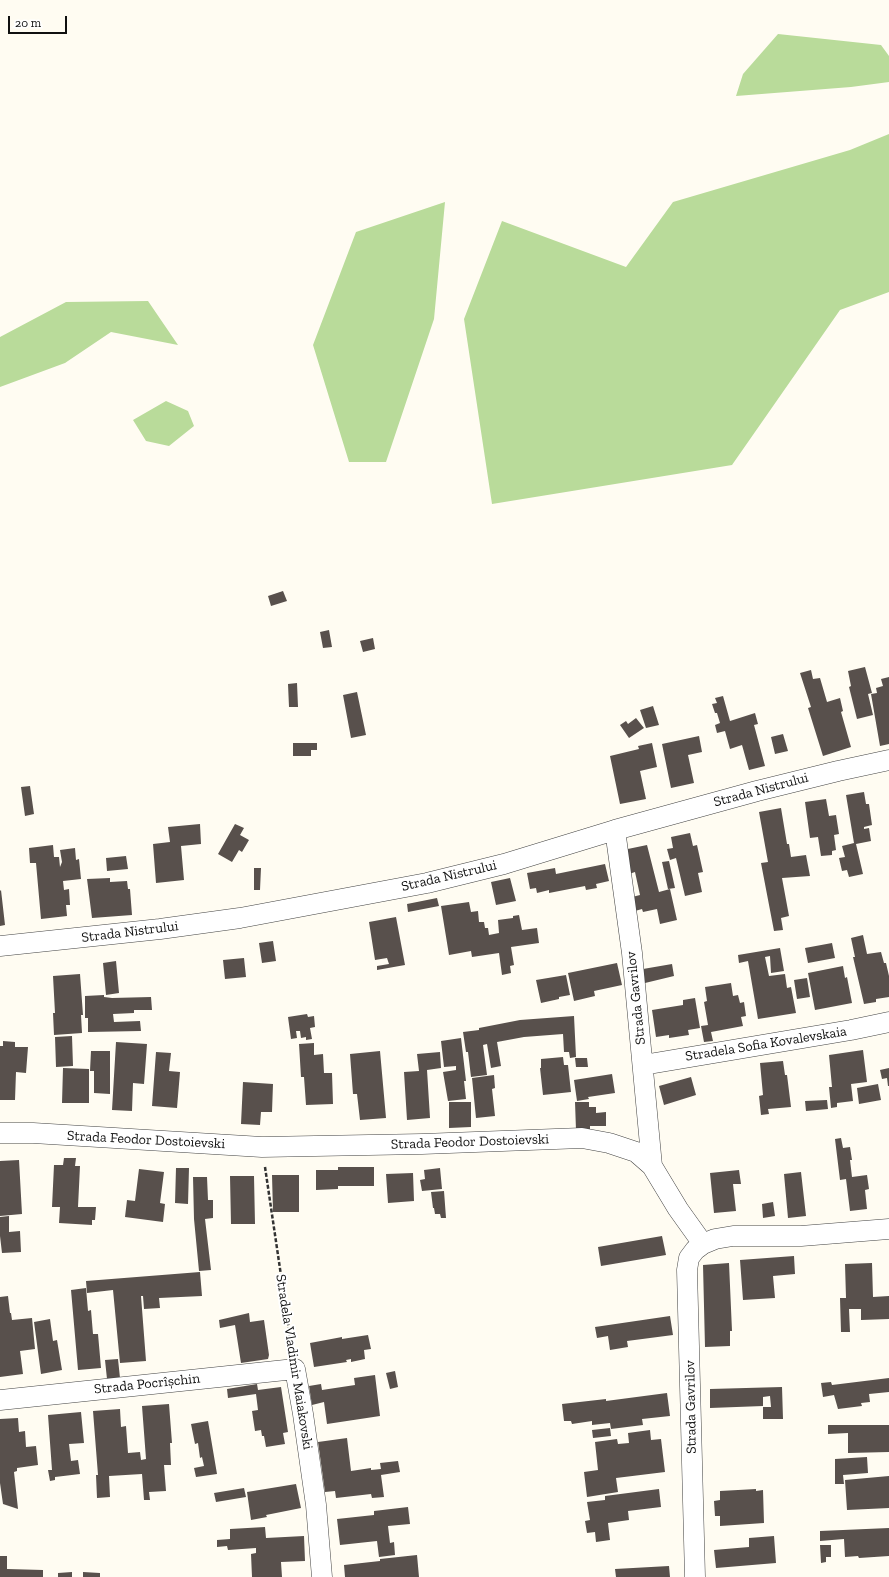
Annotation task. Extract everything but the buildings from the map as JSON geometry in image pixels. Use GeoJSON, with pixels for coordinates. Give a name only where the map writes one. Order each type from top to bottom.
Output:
{"type":"FeatureCollection","features":[{"type":"Feature","properties":{"kind":"street","name":"Strada Nistrului"},"geometry":{"type":"LineString","coordinates":[[0,946],[160,929],[256,915],[427,883],[504,864],[615,830],[757,791],[889,760]]}},
{"type":"Feature","properties":{"kind":"street","name":"Strada Gavrilov"},"geometry":{"type":"LineString","coordinates":[[615,830],[632,953],[652,1166]]}},
{"type":"Feature","properties":{"kind":"street","name":"Stradela Sofia Kovalevskaia"},"geometry":{"type":"LineString","coordinates":[[643,1064],[851,1030],[889,1022]]}},
{"type":"Feature","properties":{"kind":"street","name":"Strada Feodor Dostoievski"},"geometry":{"type":"LineString","coordinates":[[0,1133],[33,1133],[262,1147],[422,1144],[582,1138],[609,1143],[636,1152],[652,1166],[678,1209],[703,1244]]}},
{"type":"Feature","properties":{"kind":"street"},"geometry":{"type":"LineString","coordinates":[[703,1244],[715,1239],[734,1236],[801,1236],[889,1229]]}},
{"type":"Feature","properties":{"kind":"street","name":"Strada Gavrilov"},"geometry":{"type":"LineString","coordinates":[[695,1577],[687,1270],[689,1258],[695,1250],[703,1244]]}},
{"type":"Feature","properties":{"kind":"street","name":"Strada Pocrîșchin"},"geometry":{"type":"LineString","coordinates":[[0,1400],[295,1369]]}},
{"type":"Feature","properties":{"kind":"street","name":"Stradela Vladimir Maiakovski"},"geometry":{"type":"LineString","coordinates":[[295,1369],[316,1505],[322,1577]]}},
{"type":"Feature","properties":{"kind":"path","name":"Stradela Vladimir Maiakovski"},"geometry":{"type":"LineString","coordinates":[[262,1147],[295,1369]]}},
{"type":"Feature","properties":{"kind":"green space"},"geometry":{"type":"Polygon","coordinates":[[[778,34],[881,45],[889,56],[889,82],[851,87],[736,96],[743,74],[778,34]]]}},
{"type":"Feature","properties":{"kind":"green space"},"geometry":{"type":"Polygon","coordinates":[[[889,134],[889,292],[840,310],[732,465],[492,504],[464,319],[502,221],[626,267],[673,202],[850,150],[889,134]]]}},
{"type":"Feature","properties":{"kind":"green space"},"geometry":{"type":"Polygon","coordinates":[[[445,202],[434,319],[386,462],[349,462],[313,345],[356,232],[445,202]]]}},
{"type":"Feature","properties":{"kind":"green space"},"geometry":{"type":"Polygon","coordinates":[[[148,301],[178,345],[111,332],[65,363],[0,387],[0,337],[66,302],[148,301]]]}},
{"type":"Feature","properties":{"kind":"green space"},"geometry":{"type":"Polygon","coordinates":[[[166,401],[188,411],[194,426],[169,446],[146,441],[133,420],[166,401]]]}}]}
